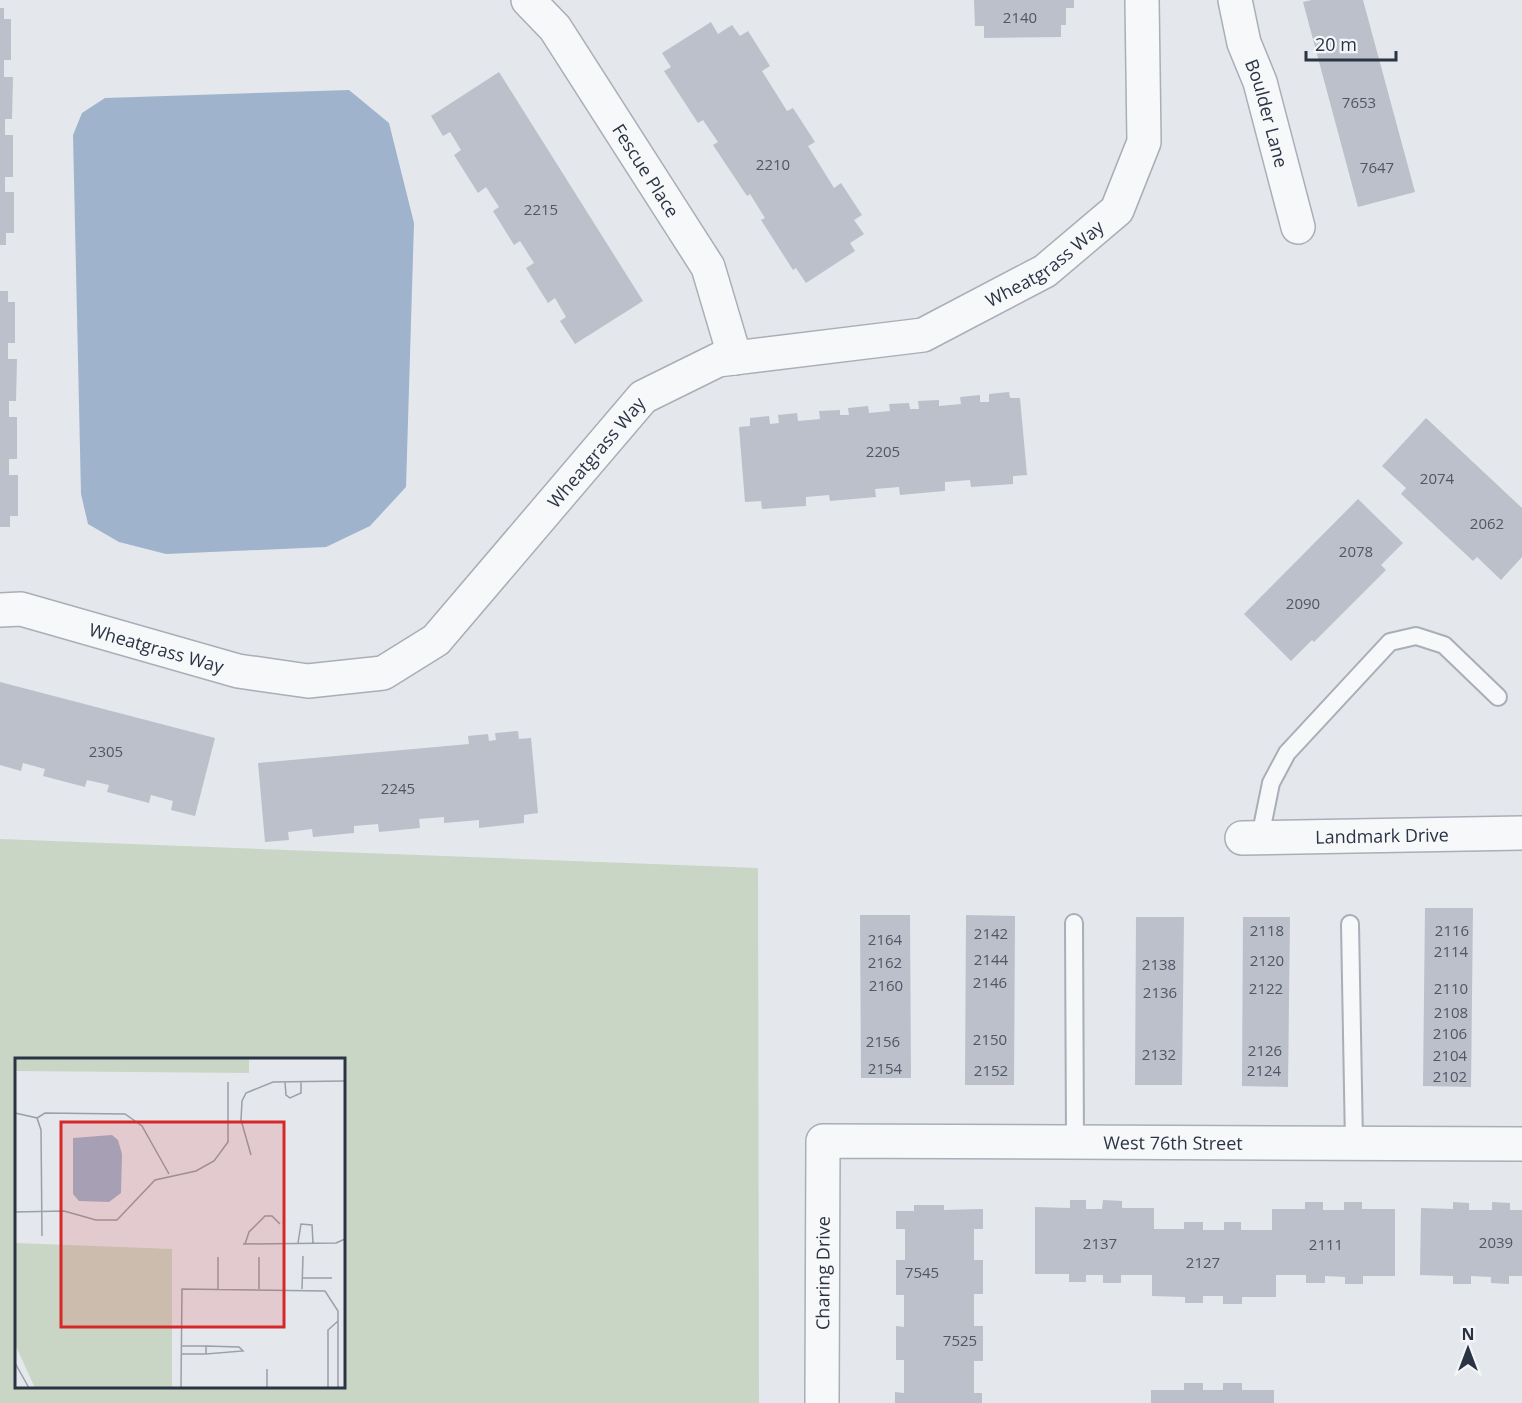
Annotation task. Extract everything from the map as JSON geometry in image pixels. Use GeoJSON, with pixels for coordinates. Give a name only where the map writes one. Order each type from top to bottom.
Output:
{"type":"FeatureCollection","features":[{"type":"Feature","properties":{"kind":"street","name":"Fescue Place"},"geometry":{"type":"LineString","coordinates":[[528,0],[555,28],[708,267],[735,358]]}},
{"type":"Feature","properties":{"kind":"street","name":"Wheatgrass Way"},"geometry":{"type":"LineString","coordinates":[[0,610],[21,609],[238,671],[308,681],[383,674],[436,640],[643,397],[718,360],[923,335],[1045,271],[1117,210],[1144,142],[1142,0]]}},
{"type":"Feature","properties":{"kind":"street","name":"Boulder Lane"},"geometry":{"type":"LineString","coordinates":[[1234,0],[1244,44],[1260,82],[1298,227]]}},
{"type":"Feature","properties":{"kind":"street","name":"Landmark Drive"},"geometry":{"type":"LineString","coordinates":[[1251,837],[1522,833]]}},
{"type":"Feature","properties":{"kind":"street","name":"West 76th Street"},"geometry":{"type":"LineString","coordinates":[[823,1141],[1522,1144]]}},
{"type":"Feature","properties":{"kind":"street","name":"Charing Drive"},"geometry":{"type":"LineString","coordinates":[[822,1403],[823,1141]]}},
{"type":"Feature","properties":{"kind":"lane"},"geometry":{"type":"LineString","coordinates":[[1251,837],[1271,783],[1287,753],[1390,642],[1416,636],[1444,645],[1498,697]]}},
{"type":"Feature","properties":{"kind":"lane"},"geometry":{"type":"LineString","coordinates":[[1074,923],[1075,1142]]}},
{"type":"Feature","properties":{"kind":"lane"},"geometry":{"type":"LineString","coordinates":[[1350,924],[1354,1143]]}},
{"type":"Feature","properties":{"kind":"green space"},"geometry":{"type":"Polygon","coordinates":[[[0,839],[758,868],[759,1403],[0,1403],[0,839]]]}},
{"type":"Feature","properties":{"kind":"water"},"geometry":{"type":"Polygon","coordinates":[[[349,90],[389,123],[414,223],[406,487],[370,526],[326,547],[166,554],[119,542],[88,524],[81,494],[73,135],[82,113],[105,98],[349,90]]]}},
{"type":"Feature","properties":{"kind":"building"},"geometry":{"type":"Polygon","coordinates":[[[974,0],[1074,0],[1074,8],[1066,8],[1066,25],[1061,25],[1061,37],[984,38],[984,26],[975,26],[974,0]]]}},
{"type":"Feature","properties":{"kind":"building"},"geometry":{"type":"Polygon","coordinates":[[[1363,0],[1415,192],[1358,207],[1303,2],[1363,0]]]}},
{"type":"Feature","properties":{"kind":"building"},"geometry":{"type":"Polygon","coordinates":[[[0,8],[4,8],[4,19],[11,19],[11,60],[4,60],[4,77],[13,77],[12,119],[5,119],[5,135],[13,135],[13,177],[5,177],[5,192],[14,192],[14,233],[6,233],[6,245],[0,245],[0,8]]]}},
{"type":"Feature","properties":{"kind":"building"},"geometry":{"type":"Polygon","coordinates":[[[711,22],[718,34],[732,25],[740,36],[748,31],[770,66],[762,71],[787,111],[793,108],[815,142],[808,146],[834,188],[841,183],[862,215],[854,220],[864,234],[850,243],[855,251],[806,283],[796,268],[793,270],[761,220],[765,218],[750,194],[747,196],[713,145],[718,142],[703,120],[698,123],[664,71],[671,67],[662,53],[711,22]]]}},
{"type":"Feature","properties":{"kind":"building"},"geometry":{"type":"Polygon","coordinates":[[[499,72],[643,301],[575,344],[560,321],[566,317],[555,298],[548,303],[526,268],[534,263],[520,241],[514,245],[493,211],[499,207],[486,187],[478,193],[454,155],[461,150],[450,132],[443,136],[431,116],[499,72]]]}},
{"type":"Feature","properties":{"kind":"building"},"geometry":{"type":"Polygon","coordinates":[[[0,291],[8,291],[8,302],[15,302],[15,343],[8,343],[8,359],[17,359],[16,401],[9,401],[9,417],[17,417],[17,459],[9,459],[9,475],[18,475],[18,516],[10,516],[10,527],[0,527],[0,291]]]}},
{"type":"Feature","properties":{"kind":"building"},"geometry":{"type":"Polygon","coordinates":[[[1009,392],[1010,398],[1020,398],[1027,475],[1013,476],[1013,484],[971,487],[970,480],[945,482],[945,491],[900,495],[899,487],[875,489],[876,497],[830,501],[829,495],[806,497],[806,506],[762,509],[761,501],[745,502],[739,427],[750,426],[750,418],[769,416],[770,424],[779,423],[778,415],[797,413],[798,421],[820,419],[819,411],[840,410],[840,415],[849,415],[848,408],[868,406],[869,413],[890,411],[889,404],[909,403],[910,409],[919,409],[918,401],[939,400],[939,406],[961,404],[960,397],[980,395],[980,402],[989,402],[989,394],[1009,392]]]}},
{"type":"Feature","properties":{"kind":"building"},"geometry":{"type":"Polygon","coordinates":[[[1426,418],[1522,508],[1522,557],[1501,580],[1477,557],[1473,561],[1401,494],[1406,488],[1382,466],[1426,418]]]}},
{"type":"Feature","properties":{"kind":"building"},"geometry":{"type":"Polygon","coordinates":[[[1358,499],[1403,543],[1381,565],[1386,570],[1314,642],[1312,640],[1291,661],[1244,614],[1358,499]]]}},
{"type":"Feature","properties":{"kind":"building"},"geometry":{"type":"Polygon","coordinates":[[[0,682],[215,738],[195,816],[171,810],[173,801],[151,795],[149,803],[107,792],[109,785],[87,780],[85,787],[43,776],[45,769],[23,763],[21,771],[0,765],[0,682]]]}},
{"type":"Feature","properties":{"kind":"building"},"geometry":{"type":"Polygon","coordinates":[[[518,731],[519,739],[531,738],[538,813],[524,815],[524,823],[479,828],[479,820],[444,823],[444,817],[419,819],[420,828],[379,832],[378,824],[354,826],[354,833],[313,837],[312,829],[288,832],[289,840],[265,842],[258,763],[469,744],[468,736],[488,734],[489,741],[496,740],[495,733],[518,731]]]}},
{"type":"Feature","properties":{"kind":"building"},"geometry":{"type":"Polygon","coordinates":[[[1425,908],[1473,908],[1471,1087],[1423,1086],[1425,908]]]}},
{"type":"Feature","properties":{"kind":"building"},"geometry":{"type":"Polygon","coordinates":[[[860,915],[910,915],[911,1078],[861,1078],[860,915]]]}},
{"type":"Feature","properties":{"kind":"building"},"geometry":{"type":"Polygon","coordinates":[[[966,915],[1015,916],[1014,1085],[965,1085],[966,915]]]}},
{"type":"Feature","properties":{"kind":"building"},"geometry":{"type":"Polygon","coordinates":[[[1136,917],[1184,917],[1182,1085],[1135,1085],[1136,917]]]}},
{"type":"Feature","properties":{"kind":"building"},"geometry":{"type":"Polygon","coordinates":[[[1243,917],[1290,917],[1288,1087],[1242,1086],[1243,917]]]}},
{"type":"Feature","properties":{"kind":"building"},"geometry":{"type":"Polygon","coordinates":[[[1070,1200],[1086,1200],[1086,1209],[1102,1209],[1103,1200],[1122,1201],[1122,1208],[1154,1208],[1154,1229],[1184,1229],[1184,1222],[1203,1222],[1203,1230],[1224,1230],[1224,1222],[1241,1222],[1241,1230],[1272,1230],[1272,1209],[1305,1209],[1305,1202],[1323,1202],[1323,1210],[1344,1210],[1344,1202],[1362,1202],[1362,1209],[1395,1209],[1395,1276],[1363,1276],[1363,1284],[1345,1284],[1345,1277],[1325,1276],[1325,1283],[1306,1283],[1306,1275],[1276,1275],[1276,1297],[1242,1297],[1242,1304],[1223,1304],[1223,1296],[1203,1296],[1203,1303],[1185,1303],[1185,1297],[1152,1296],[1152,1275],[1121,1275],[1121,1283],[1103,1283],[1103,1275],[1086,1275],[1086,1282],[1069,1282],[1069,1274],[1035,1274],[1035,1207],[1070,1208],[1070,1200]]]}},
{"type":"Feature","properties":{"kind":"building"},"geometry":{"type":"Polygon","coordinates":[[[1453,1202],[1469,1203],[1469,1210],[1492,1210],[1492,1202],[1510,1203],[1510,1210],[1522,1210],[1522,1276],[1509,1276],[1509,1284],[1491,1283],[1491,1277],[1471,1276],[1471,1284],[1453,1284],[1453,1276],[1420,1275],[1421,1208],[1453,1209],[1453,1202]]]}},
{"type":"Feature","properties":{"kind":"building"},"geometry":{"type":"Polygon","coordinates":[[[914,1205],[944,1205],[944,1210],[983,1209],[983,1229],[974,1229],[974,1260],[983,1260],[983,1294],[974,1294],[974,1326],[983,1326],[983,1361],[974,1361],[974,1393],[982,1393],[982,1403],[895,1403],[895,1392],[904,1393],[904,1360],[896,1360],[896,1326],[904,1327],[904,1295],[896,1295],[896,1260],[905,1260],[905,1229],[896,1229],[896,1211],[914,1211],[914,1205]]]}},
{"type":"Feature","properties":{"kind":"building"},"geometry":{"type":"Polygon","coordinates":[[[1184,1383],[1203,1383],[1203,1390],[1223,1390],[1223,1383],[1242,1383],[1242,1390],[1274,1390],[1274,1403],[1151,1403],[1151,1390],[1184,1390],[1184,1383]]]}}]}
